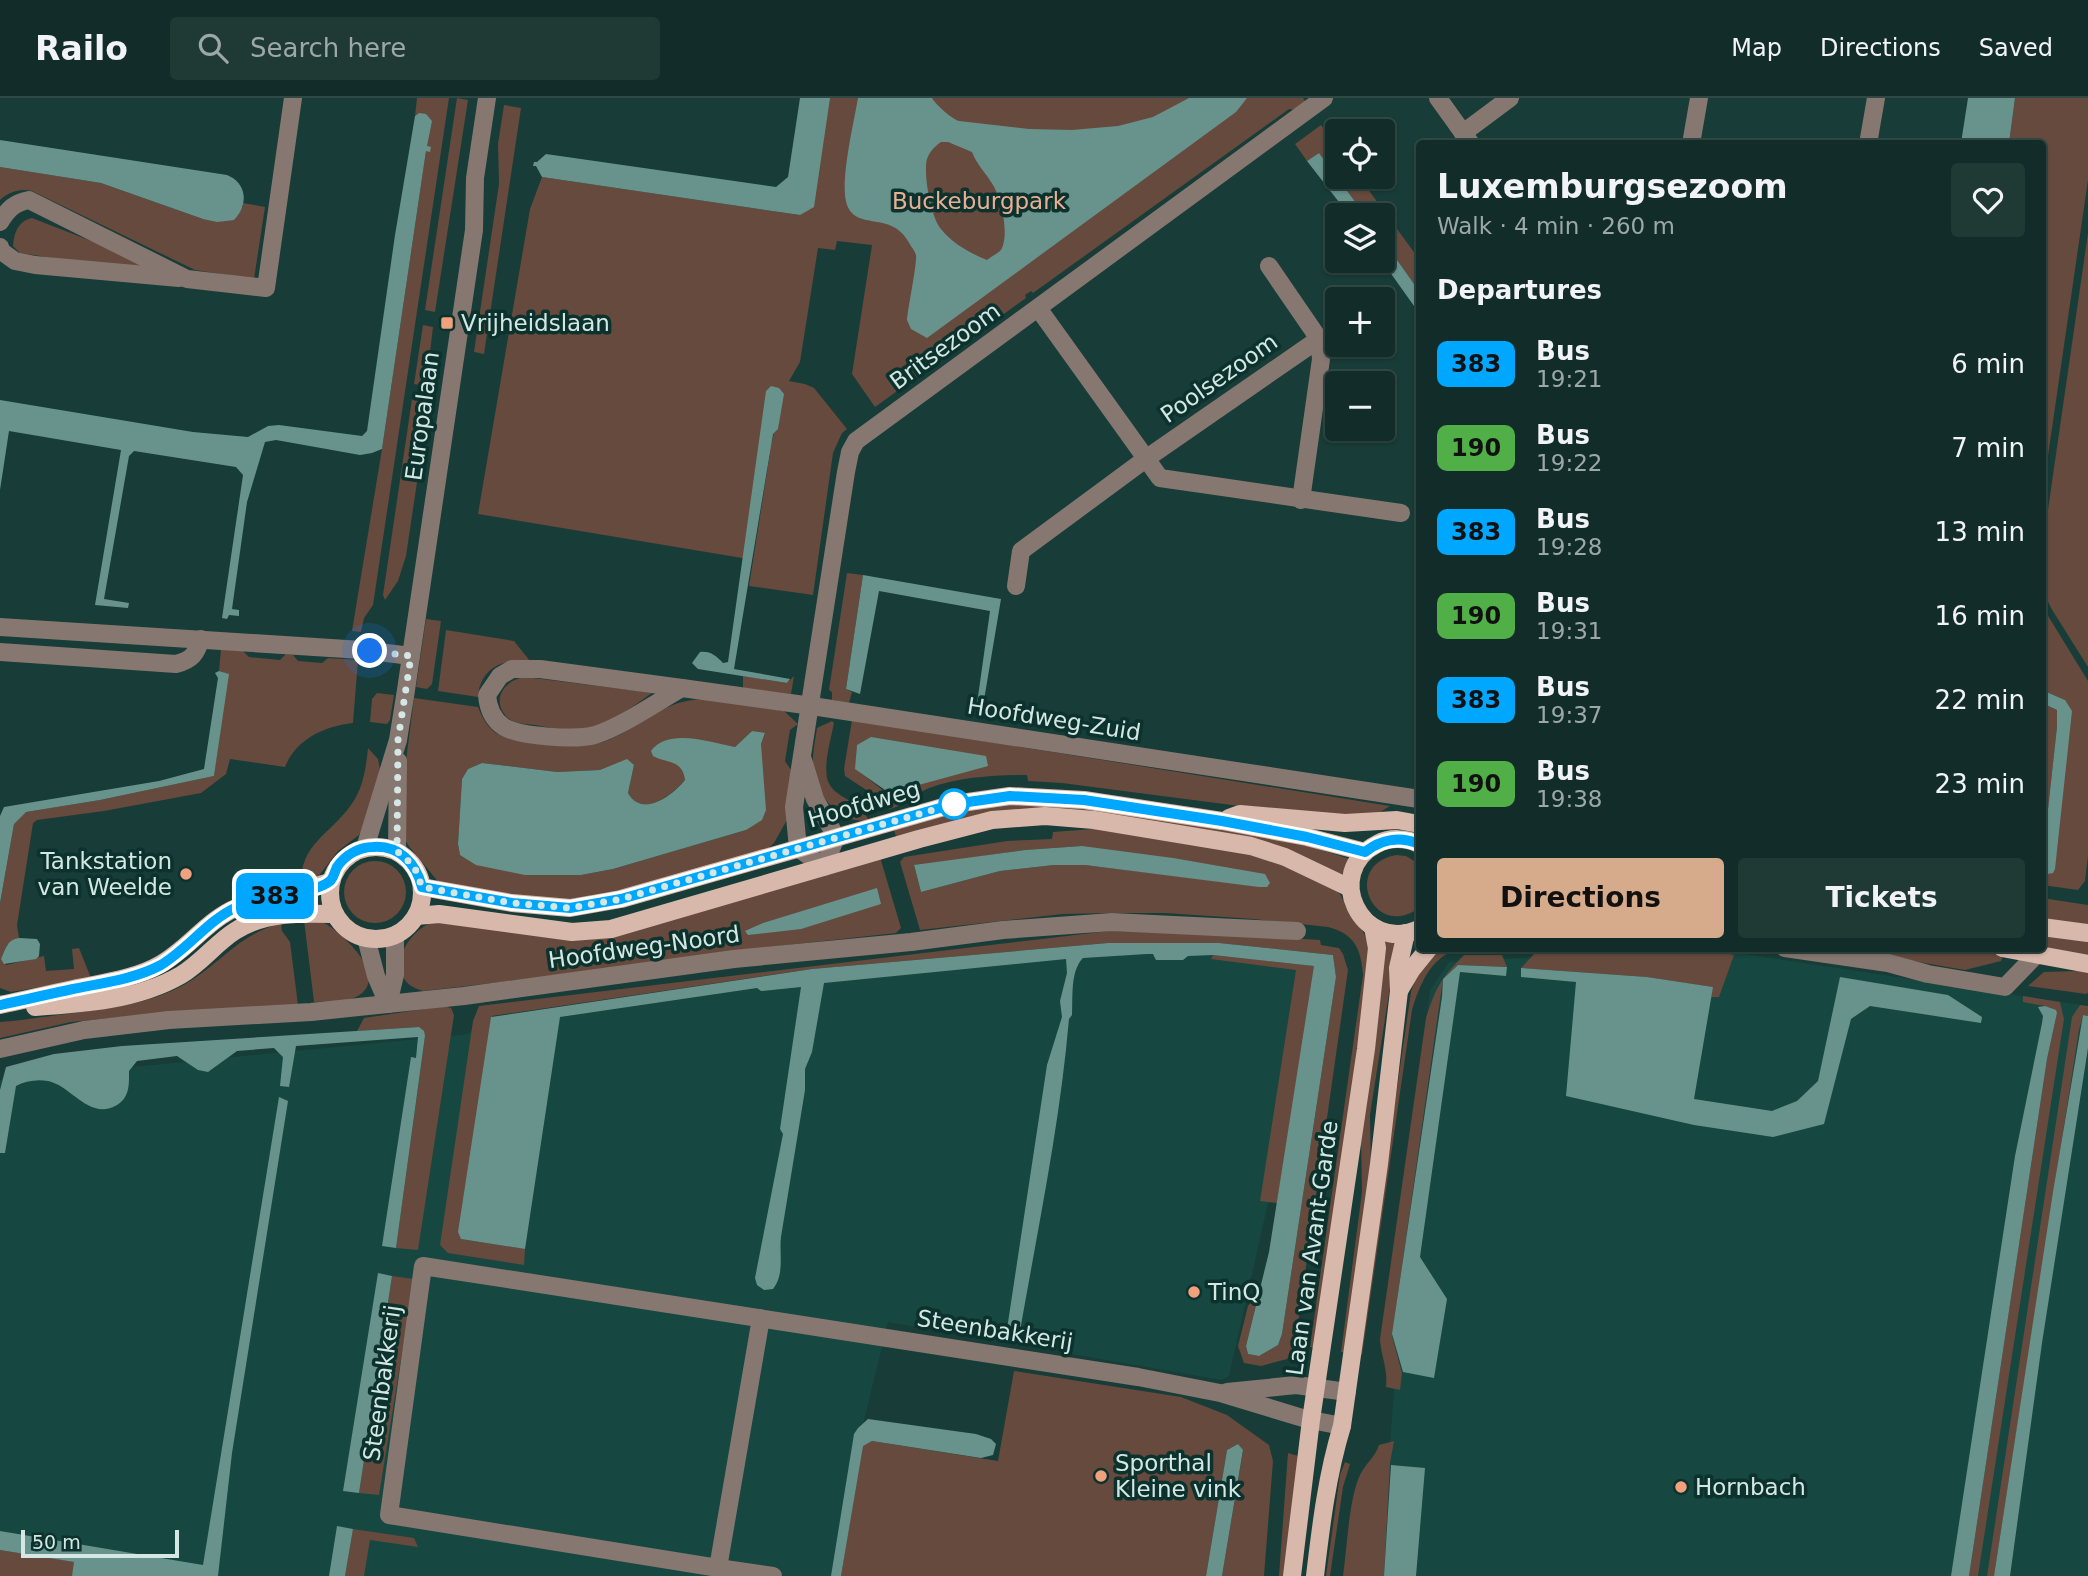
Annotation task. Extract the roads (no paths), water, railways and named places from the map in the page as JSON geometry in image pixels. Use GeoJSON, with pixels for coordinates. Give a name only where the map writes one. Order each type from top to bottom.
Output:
{"type":"FeatureCollection","features":[{"type":"Feature","properties":{"kind":"main road","name":"Hoofdweg"},"geometry":{"type":"LineString","coordinates":[[422,887],[512,903],[570,908],[621,899],[954,804],[1010,796],[1084,800],[1222,821],[1307,837],[1365,852]]}},
{"type":"Feature","properties":{"kind":"main road"},"geometry":{"type":"LineString","coordinates":[[1222,821],[1240,814],[1346,823],[1404,820],[1416,823]]}},
{"type":"Feature","properties":{"kind":"main road"},"geometry":{"type":"LineString","coordinates":[[416,916],[439,914],[572,932],[611,929],[992,820],[1045,816],[1094,820],[1251,846],[1285,857],[1350,888]]}},
{"type":"Feature","properties":{"kind":"main road"},"geometry":{"type":"LineString","coordinates":[[1413,931],[1393,934],[1373,927],[1356,910],[1350,888],[1354,868],[1365,852],[1390,840],[1416,843]]}},
{"type":"Feature","properties":{"kind":"main road"},"geometry":{"type":"LineString","coordinates":[[381,847],[397,851],[414,866],[422,887],[416,916],[407,928],[395,936],[381,939],[366,938],[347,930],[334,914],[330,898],[331,881],[343,860],[365,848],[381,847]]}},
{"type":"Feature","properties":{"kind":"main road"},"geometry":{"type":"LineString","coordinates":[[0,1006],[146,971],[174,955],[234,908],[255,900],[311,889],[331,881]]}},
{"type":"Feature","properties":{"kind":"main road"},"geometry":{"type":"LineString","coordinates":[[0,1006],[37,1007],[131,995],[182,974],[236,930],[259,920],[297,914],[334,914]]}},
{"type":"Feature","properties":{"kind":"main road","name":"Laan van Avant-Garde"},"geometry":{"type":"LineString","coordinates":[[1292,1576],[1311,1420],[1366,1048],[1377,948],[1373,927]]}},
{"type":"Feature","properties":{"kind":"main road"},"geometry":{"type":"LineString","coordinates":[[2046,928],[2088,933]]}},
{"type":"Feature","properties":{"kind":"main road"},"geometry":{"type":"LineString","coordinates":[[1315,1576],[1333,1456],[1342,1426],[1379,1164],[1399,991],[1398,968],[1413,931]]}},
{"type":"Feature","properties":{"kind":"main road"},"geometry":{"type":"LineString","coordinates":[[1399,991],[1426,952]]}},
{"type":"Feature","properties":{"kind":"main road"},"geometry":{"type":"LineString","coordinates":[[2021,952],[2088,964]]}},
{"type":"Feature","properties":{"kind":"street"},"geometry":{"type":"LineString","coordinates":[[0,247],[1,251],[15,261],[35,265],[266,288],[293,98]]}},
{"type":"Feature","properties":{"kind":"street","name":"Europalaan"},"geometry":{"type":"LineString","coordinates":[[365,848],[398,740],[474,230],[475,178],[487,98]]}},
{"type":"Feature","properties":{"kind":"street","name":"Britsezoom"},"geometry":{"type":"LineString","coordinates":[[798,848],[794,807],[812,706],[846,472],[850,452],[856,441],[1324,98]]}},
{"type":"Feature","properties":{"kind":"street"},"geometry":{"type":"LineString","coordinates":[[1438,98],[1467,138],[1510,98]]}},
{"type":"Feature","properties":{"kind":"street"},"geometry":{"type":"LineString","coordinates":[[1692,140],[1699,98]]}},
{"type":"Feature","properties":{"kind":"street"},"geometry":{"type":"LineString","coordinates":[[1869,140],[1876,98]]}},
{"type":"Feature","properties":{"kind":"street"},"geometry":{"type":"LineString","coordinates":[[0,222],[17,202],[29,200],[187,279]]}},
{"type":"Feature","properties":{"kind":"street"},"geometry":{"type":"LineString","coordinates":[[1269,266],[1318,339],[1321,359],[1301,500]]}},
{"type":"Feature","properties":{"kind":"street"},"geometry":{"type":"LineString","coordinates":[[1038,307],[1160,478],[1401,513]]}},
{"type":"Feature","properties":{"kind":"street","name":"Poolsezoom"},"geometry":{"type":"LineString","coordinates":[[1017,586],[1021,551],[1147,458],[1318,339]]}},
{"type":"Feature","properties":{"kind":"street"},"geometry":{"type":"LineString","coordinates":[[0,627],[362,650],[411,656]]}},
{"type":"Feature","properties":{"kind":"street"},"geometry":{"type":"LineString","coordinates":[[71,656],[72,632]]}},
{"type":"Feature","properties":{"kind":"street"},"geometry":{"type":"LineString","coordinates":[[0,652],[176,664],[189,661],[196,653],[201,639]]}},
{"type":"Feature","properties":{"kind":"street","name":"Hoofdweg-Zuid"},"geometry":{"type":"LineString","coordinates":[[682,688],[616,726],[596,735],[578,738],[516,732],[505,728],[491,712],[488,695],[500,676],[512,669],[540,669],[682,688],[812,706],[1416,799]]}},
{"type":"Feature","properties":{"kind":"street","name":"Europalaan"},"geometry":{"type":"LineString","coordinates":[[397,851],[398,740]]}},
{"type":"Feature","properties":{"kind":"street","name":"Britsezoom"},"geometry":{"type":"LineString","coordinates":[[803,760],[815,799],[836,837]]}},
{"type":"Feature","properties":{"kind":"street"},"geometry":{"type":"LineString","coordinates":[[798,848],[824,867],[836,837]]}},
{"type":"Feature","properties":{"kind":"street","name":"Hoofdweg-Noord"},"geometry":{"type":"LineString","coordinates":[[0,1049],[84,1030],[169,1020],[388,1004],[734,959],[1003,930],[1112,922],[1297,931]]}},
{"type":"Feature","properties":{"kind":"street"},"geometry":{"type":"LineString","coordinates":[[388,1004],[395,975],[395,936]]}},
{"type":"Feature","properties":{"kind":"street"},"geometry":{"type":"LineString","coordinates":[[366,938],[376,976],[388,1004]]}},
{"type":"Feature","properties":{"kind":"street"},"geometry":{"type":"LineString","coordinates":[[1812,952],[1888,963],[1928,974],[2005,987],[2036,955]]}},
{"type":"Feature","properties":{"kind":"street","name":"Steenbakkerij"},"geometry":{"type":"LineString","coordinates":[[773,1576],[389,1515],[423,1266],[1138,1377],[1220,1393],[1311,1420],[1342,1426]]}},
{"type":"Feature","properties":{"kind":"street"},"geometry":{"type":"LineString","coordinates":[[718,1568],[761,1318]]}},
{"type":"Feature","properties":{"kind":"street","name":"Steenbakkerij"},"geometry":{"type":"LineString","coordinates":[[1220,1393],[1290,1385],[1347,1392]]}},
{"type":"Feature","properties":{"kind":"place","name":"Vrijheidslaan"},"geometry":{"type":"Point","coordinates":[447,323]}},
{"type":"Feature","properties":{"kind":"place","name":"Tankstation van Weelde"},"geometry":{"type":"Point","coordinates":[186,874]}},
{"type":"Feature","properties":{"kind":"place","name":"TinQ"},"geometry":{"type":"Point","coordinates":[1194,1292]}},
{"type":"Feature","properties":{"kind":"place","name":"Sporthal Kleine vink"},"geometry":{"type":"Point","coordinates":[1101,1476]}},
{"type":"Feature","properties":{"kind":"place","name":"Hornbach"},"geometry":{"type":"Point","coordinates":[1681,1487]}},
{"type":"Feature","properties":{"kind":"park label","name":"Buckeburgpark"},"geometry":{"type":"Point","coordinates":[979,201]}}]}
